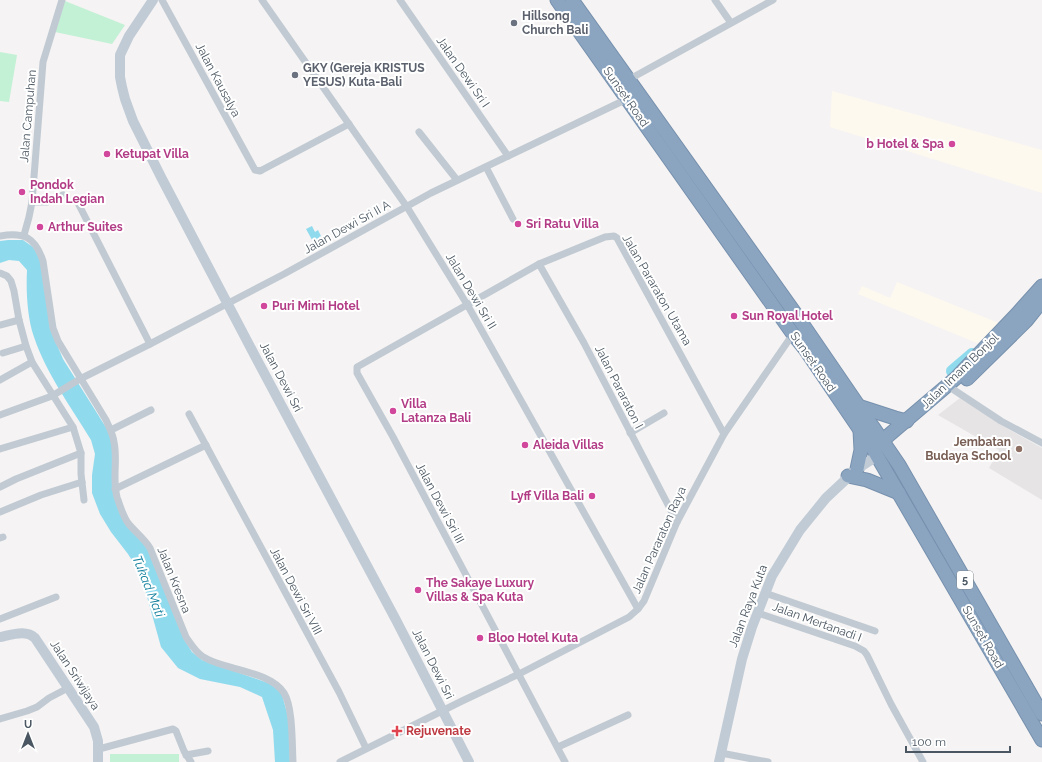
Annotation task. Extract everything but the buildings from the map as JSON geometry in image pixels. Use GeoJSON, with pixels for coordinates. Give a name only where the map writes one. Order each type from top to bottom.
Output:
{"type":"FeatureCollection","features":[{"type":"Feature","properties":{"kind":"highway","name":"Sunset Road"},"geometry":{"type":"LineString","coordinates":[[557,0],[805,349],[860,430],[880,448],[913,488],[997,649],[1042,740]]}},
{"type":"Feature","properties":{"kind":"highway","name":"Sunset Road"},"geometry":{"type":"LineString","coordinates":[[572,0],[795,313],[858,406],[880,448],[899,493],[997,649],[1042,714]]}},
{"type":"Feature","properties":{"kind":"highway","name":"Jalan Imam Bonjol"},"geometry":{"type":"LineString","coordinates":[[880,448],[907,421],[971,363],[1042,286]]}},
{"type":"Feature","properties":{"kind":"highway","name":"Jalan Imam Bonjol"},"geometry":{"type":"LineString","coordinates":[[880,448],[954,390],[984,364],[1026,321],[1042,301]]}},
{"type":"Feature","properties":{"kind":"highway"},"geometry":{"type":"LineString","coordinates":[[858,406],[907,421]]}},
{"type":"Feature","properties":{"kind":"highway"},"geometry":{"type":"LineString","coordinates":[[860,430],[861,450],[855,470],[867,480],[899,493]]}},
{"type":"Feature","properties":{"kind":"street","name":"Jalan Campuhan"},"geometry":{"type":"LineString","coordinates":[[24,236],[30,217],[32,202],[43,62],[62,0]]}},
{"type":"Feature","properties":{"kind":"street","name":"Jalan Dewi Sri"},"geometry":{"type":"LineString","coordinates":[[154,0],[129,36],[122,50],[120,60],[120,77],[125,99],[133,121],[393,614],[469,762]]}},
{"type":"Feature","properties":{"kind":"street","name":"Jalan Kausalya"},"geometry":{"type":"LineString","coordinates":[[162,0],[255,170],[260,171],[349,124]]}},
{"type":"Feature","properties":{"kind":"street","name":"Jalan Dewi Sri II"},"geometry":{"type":"LineString","coordinates":[[262,0],[406,207],[468,306],[638,609]]}},
{"type":"Feature","properties":{"kind":"street","name":"Jalan Dewi Sri I"},"geometry":{"type":"LineString","coordinates":[[400,0],[508,156]]}},
{"type":"Feature","properties":{"kind":"street"},"geometry":{"type":"LineString","coordinates":[[715,0],[731,23]]}},
{"type":"Feature","properties":{"kind":"street"},"geometry":{"type":"LineString","coordinates":[[628,80],[773,0]]}},
{"type":"Feature","properties":{"kind":"street","name":"Jalan Dewi Sri II A"},"geometry":{"type":"LineString","coordinates":[[0,416],[53,396],[79,379],[228,303],[456,180],[627,99]]}},
{"type":"Feature","properties":{"kind":"street"},"geometry":{"type":"LineString","coordinates":[[419,132],[456,180]]}},
{"type":"Feature","properties":{"kind":"street"},"geometry":{"type":"LineString","coordinates":[[486,167],[512,219]]}},
{"type":"Feature","properties":{"kind":"street"},"geometry":{"type":"LineString","coordinates":[[32,202],[47,202],[63,195]]}},
{"type":"Feature","properties":{"kind":"street"},"geometry":{"type":"LineString","coordinates":[[78,205],[150,344]]}},
{"type":"Feature","properties":{"kind":"street"},"geometry":{"type":"LineString","coordinates":[[0,236],[17,234],[24,236]]}},
{"type":"Feature","properties":{"kind":"street","name":"Jalan Kresna"},"geometry":{"type":"LineString","coordinates":[[24,236],[32,241],[41,254],[54,328],[60,346],[111,430],[115,443],[115,489],[120,505],[128,522],[150,548],[179,620],[193,647],[202,656],[213,662],[240,669],[262,677],[273,683],[284,693],[290,718],[293,762]]}},
{"type":"Feature","properties":{"kind":"street","name":"Jalan Pararaton Utama"},"geometry":{"type":"LineString","coordinates":[[468,306],[539,264],[609,236],[614,236],[617,238],[724,434]]}},
{"type":"Feature","properties":{"kind":"street","name":"Jalan Pararaton I"},"geometry":{"type":"LineString","coordinates":[[539,264],[584,343],[677,522]]}},
{"type":"Feature","properties":{"kind":"street"},"geometry":{"type":"LineString","coordinates":[[0,273],[7,276],[11,281],[19,320],[32,362],[73,427],[81,453],[84,500]]}},
{"type":"Feature","properties":{"kind":"street","name":"Jalan Dewi Sri III"},"geometry":{"type":"LineString","coordinates":[[468,306],[360,365],[356,370],[558,747],[563,761]]}},
{"type":"Feature","properties":{"kind":"street"},"geometry":{"type":"LineString","coordinates":[[0,325],[19,320]]}},
{"type":"Feature","properties":{"kind":"street","name":"Jalan Pararaton Raya"},"geometry":{"type":"LineString","coordinates":[[340,762],[519,674],[629,617],[638,609],[648,591],[677,522],[724,434],[793,334]]}},
{"type":"Feature","properties":{"kind":"street"},"geometry":{"type":"LineString","coordinates":[[3,353],[26,346]]}},
{"type":"Feature","properties":{"kind":"street"},"geometry":{"type":"LineString","coordinates":[[0,380],[32,362]]}},
{"type":"Feature","properties":{"kind":"street"},"geometry":{"type":"LineString","coordinates":[[954,390],[1001,421],[1042,444]]}},
{"type":"Feature","properties":{"kind":"street"},"geometry":{"type":"LineString","coordinates":[[111,430],[151,410]]}},
{"type":"Feature","properties":{"kind":"street"},"geometry":{"type":"LineString","coordinates":[[630,433],[664,413]]}},
{"type":"Feature","properties":{"kind":"street","name":"Jalan Dewi Sri VIII"},"geometry":{"type":"LineString","coordinates":[[189,414],[339,692],[366,748]]}},
{"type":"Feature","properties":{"kind":"street"},"geometry":{"type":"LineString","coordinates":[[0,449],[73,427]]}},
{"type":"Feature","properties":{"kind":"street"},"geometry":{"type":"LineString","coordinates":[[115,489],[206,445]]}},
{"type":"Feature","properties":{"kind":"street","name":"Jalan Raya Kuta"},"geometry":{"type":"LineString","coordinates":[[720,757],[742,659],[765,593],[778,564],[800,530],[826,498],[855,470],[866,455],[880,448]]}},
{"type":"Feature","properties":{"kind":"street"},"geometry":{"type":"LineString","coordinates":[[0,487],[81,453]]}},
{"type":"Feature","properties":{"kind":"street"},"geometry":{"type":"LineString","coordinates":[[0,512],[41,495],[82,482]]}},
{"type":"Feature","properties":{"kind":"street"},"geometry":{"type":"LineString","coordinates":[[765,593],[874,631]]}},
{"type":"Feature","properties":{"kind":"street"},"geometry":{"type":"LineString","coordinates":[[0,619],[56,597]]}},
{"type":"Feature","properties":{"kind":"street","name":"Jalan Mertanadi I"},"geometry":{"type":"LineString","coordinates":[[758,613],[855,646],[864,651],[923,762]]}},
{"type":"Feature","properties":{"kind":"street","name":"Jalan Sriwijaya"},"geometry":{"type":"LineString","coordinates":[[0,637],[23,633],[32,635],[35,638],[94,727],[99,749],[98,762]]}},
{"type":"Feature","properties":{"kind":"street"},"geometry":{"type":"LineString","coordinates":[[0,719],[37,707],[49,698],[68,688]]}},
{"type":"Feature","properties":{"kind":"street"},"geometry":{"type":"LineString","coordinates":[[558,747],[628,715]]}},
{"type":"Feature","properties":{"kind":"street"},"geometry":{"type":"LineString","coordinates":[[99,749],[173,730],[176,731],[186,755],[191,762]]}},
{"type":"Feature","properties":{"kind":"street"},"geometry":{"type":"LineString","coordinates":[[186,755],[208,751]]}},
{"type":"Feature","properties":{"kind":"street"},"geometry":{"type":"LineString","coordinates":[[720,757],[768,762]]}},
{"type":"Feature","properties":{"kind":"shaded area","name":"b Hotel & Spa"},"geometry":{"type":"Polygon","coordinates":[[[832,91],[1042,150],[1042,193],[830,127],[832,91]]]}},
{"type":"Feature","properties":{"kind":"shaded area"},"geometry":{"type":"Polygon","coordinates":[[[897,282],[1001,324],[977,343],[858,294],[862,286],[890,298],[897,282]]]}},
{"type":"Feature","properties":{"kind":"shaded area","name":"Jembatan Budaya School"},"geometry":{"type":"Polygon","coordinates":[[[960,398],[1008,429],[1042,448],[1042,500],[989,468],[999,450],[938,415],[960,398]]]}},
{"type":"Feature","properties":{"kind":"green space"},"geometry":{"type":"Polygon","coordinates":[[[65,1],[125,25],[112,44],[55,32],[65,1]]]}},
{"type":"Feature","properties":{"kind":"green space"},"geometry":{"type":"Polygon","coordinates":[[[0,52],[17,55],[9,102],[0,101],[0,52]]]}},
{"type":"Feature","properties":{"kind":"green space"},"geometry":{"type":"Polygon","coordinates":[[[110,754],[179,754],[179,762],[110,762],[110,754]]]}},
{"type":"Feature","properties":{"kind":"water"},"geometry":{"type":"Polygon","coordinates":[[[312,226],[315,232],[318,230],[321,236],[319,237],[321,241],[319,242],[321,245],[316,247],[306,229],[312,226]]]}},
{"type":"Feature","properties":{"kind":"water","name":"Tukad Mati"},"geometry":{"type":"Polygon","coordinates":[[[23,240],[33,247],[42,261],[50,328],[63,359],[107,429],[113,444],[117,504],[148,549],[184,639],[192,652],[202,660],[271,684],[281,691],[289,720],[290,762],[275,762],[273,730],[262,697],[240,687],[200,679],[178,668],[161,647],[141,575],[100,514],[92,493],[92,475],[95,454],[91,440],[52,377],[34,337],[28,304],[27,270],[19,261],[9,260],[0,263],[0,241],[23,240]]]}},
{"type":"Feature","properties":{"kind":"waterway"},"geometry":{"type":"LineString","coordinates":[[952,371],[972,354]]}},
{"type":"Feature","properties":{"kind":"place","name":"Hillsong Church Bali"},"geometry":{"type":"Point","coordinates":[514,23]}},
{"type":"Feature","properties":{"kind":"place","name":"GKY (Gereja KRISTUS YESUS) Kuta-Bali"},"geometry":{"type":"Point","coordinates":[295,75]}},
{"type":"Feature","properties":{"kind":"place","name":"b Hotel & Spa"},"geometry":{"type":"Point","coordinates":[952,144]}},
{"type":"Feature","properties":{"kind":"place","name":"Ketupat Villa"},"geometry":{"type":"Point","coordinates":[107,154]}},
{"type":"Feature","properties":{"kind":"place","name":"Pondok Indah Legian"},"geometry":{"type":"Point","coordinates":[22,192]}},
{"type":"Feature","properties":{"kind":"place","name":"Sri Ratu Villa"},"geometry":{"type":"Point","coordinates":[518,224]}},
{"type":"Feature","properties":{"kind":"place","name":"Arthur Suites"},"geometry":{"type":"Point","coordinates":[40,227]}},
{"type":"Feature","properties":{"kind":"place","name":"Puri Mimi Hotel"},"geometry":{"type":"Point","coordinates":[264,306]}},
{"type":"Feature","properties":{"kind":"place","name":"Sun Royal Hotel"},"geometry":{"type":"Point","coordinates":[734,316]}},
{"type":"Feature","properties":{"kind":"place","name":"Villa Latanza Bali"},"geometry":{"type":"Point","coordinates":[393,411]}},
{"type":"Feature","properties":{"kind":"place","name":"Aleida Villas"},"geometry":{"type":"Point","coordinates":[525,445]}},
{"type":"Feature","properties":{"kind":"place","name":"Jembatan Budaya School"},"geometry":{"type":"Point","coordinates":[1019,449]}},
{"type":"Feature","properties":{"kind":"place","name":"Lyff Villa Bali"},"geometry":{"type":"Point","coordinates":[592,496]}},
{"type":"Feature","properties":{"kind":"place","name":"The Sakaye Luxury Villas & Spa Kuta"},"geometry":{"type":"Point","coordinates":[418,590]}},
{"type":"Feature","properties":{"kind":"place","name":"Bloo Hotel Kuta"},"geometry":{"type":"Point","coordinates":[480,638]}},
{"type":"Feature","properties":{"kind":"place","name":"Rejuvenate"},"geometry":{"type":"Point","coordinates":[397,731]}}]}
